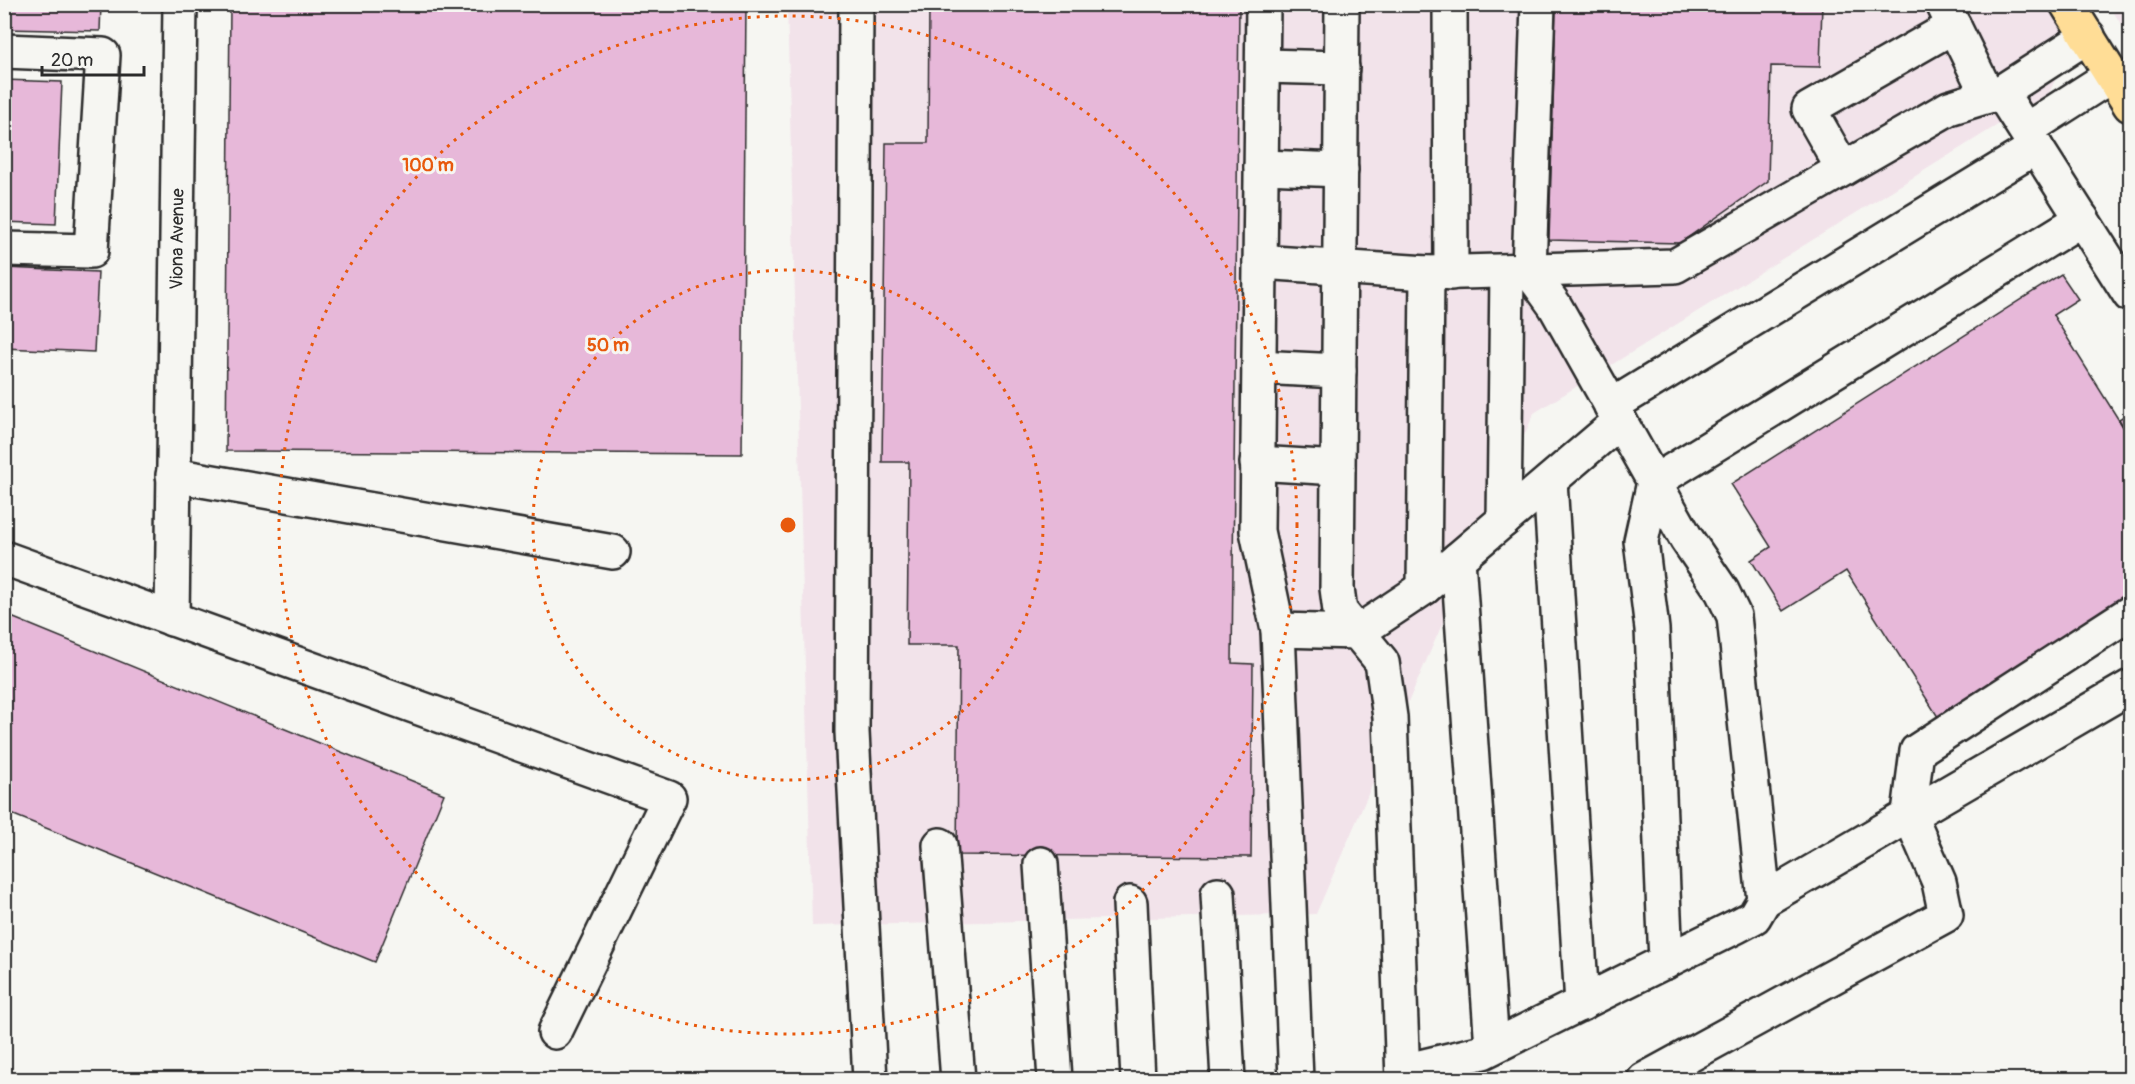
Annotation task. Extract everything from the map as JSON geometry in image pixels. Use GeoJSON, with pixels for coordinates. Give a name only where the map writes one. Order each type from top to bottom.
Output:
{"type":"FeatureCollection","features":[{"type":"Feature","properties":{"kind":"main road"},"geometry":{"type":"LineString","coordinates":[[2067,4],[2130,105]]}},
{"type":"Feature","properties":{"kind":"street","name":"Viona Avenue"},"geometry":{"type":"LineString","coordinates":[[172,619],[180,4]]}},
{"type":"Feature","properties":{"kind":"street"},"geometry":{"type":"LineString","coordinates":[[856,4],[852,732],[870,1080]]}},
{"type":"Feature","properties":{"kind":"street"},"geometry":{"type":"LineString","coordinates":[[1263,4],[1257,531],[1278,630],[1296,1080]]}},
{"type":"Feature","properties":{"kind":"street"},"geometry":{"type":"LineString","coordinates":[[1342,4],[1336,588],[1340,611],[1382,662],[1390,717],[1403,1076],[1492,1047],[1754,917],[1764,900],[1909,813],[2130,687]]}},
{"type":"Feature","properties":{"kind":"street"},"geometry":{"type":"LineString","coordinates":[[1424,588],[1450,4]]}},
{"type":"Feature","properties":{"kind":"street"},"geometry":{"type":"LineString","coordinates":[[1504,520],[1518,271],[1538,4]]}},
{"type":"Feature","properties":{"kind":"street"},"geometry":{"type":"LineString","coordinates":[[1844,169],[1809,109],[1949,15],[1994,94],[2031,138],[2130,295]]}},
{"type":"Feature","properties":{"kind":"street"},"geometry":{"type":"LineString","coordinates":[[1260,262],[1439,273],[1675,266],[1949,108],[1994,94],[2088,36]]}},
{"type":"Feature","properties":{"kind":"street"},"geometry":{"type":"LineString","coordinates":[[4,51],[104,55],[91,251],[4,249]]}},
{"type":"Feature","properties":{"kind":"street"},"geometry":{"type":"LineString","coordinates":[[1263,66],[1342,68]]}},
{"type":"Feature","properties":{"kind":"street"},"geometry":{"type":"LineString","coordinates":[[1278,630],[1358,632],[1424,588],[1550,481],[1616,413],[2031,138],[2112,75]]}},
{"type":"Feature","properties":{"kind":"street"},"geometry":{"type":"LineString","coordinates":[[1261,167],[1341,170]]}},
{"type":"Feature","properties":{"kind":"street"},"geometry":{"type":"LineString","coordinates":[[1666,962],[1652,629],[1641,541],[1654,482],[2082,219]]}},
{"type":"Feature","properties":{"kind":"street"},"geometry":{"type":"LineString","coordinates":[[1518,271],[1555,306],[1686,538],[1722,591],[1734,616],[1764,900]]}},
{"type":"Feature","properties":{"kind":"street"},"geometry":{"type":"LineString","coordinates":[[1259,367],[1339,371]]}},
{"type":"Feature","properties":{"kind":"street"},"geometry":{"type":"LineString","coordinates":[[1257,462],[1338,468]]}},
{"type":"Feature","properties":{"kind":"street"},"geometry":{"type":"LineString","coordinates":[[173,475],[613,552]]}},
{"type":"Feature","properties":{"kind":"street"},"geometry":{"type":"LineString","coordinates":[[1550,481],[1582,1004]]}},
{"type":"Feature","properties":{"kind":"street"},"geometry":{"type":"LineString","coordinates":[[4,558],[669,798],[555,1032]]}},
{"type":"Feature","properties":{"kind":"street"},"geometry":{"type":"LineString","coordinates":[[1458,559],[1492,1047]]}},
{"type":"Feature","properties":{"kind":"street"},"geometry":{"type":"LineString","coordinates":[[1644,1080],[1947,915],[1939,882],[1909,813],[1917,751],[2130,613]]}},
{"type":"Feature","properties":{"kind":"street"},"geometry":{"type":"LineString","coordinates":[[940,845],[958,1080]]}},
{"type":"Feature","properties":{"kind":"street"},"geometry":{"type":"LineString","coordinates":[[1041,864],[1055,1080]]}},
{"type":"Feature","properties":{"kind":"street"},"geometry":{"type":"LineString","coordinates":[[1218,894],[1228,1080]]}},
{"type":"Feature","properties":{"kind":"street"},"geometry":{"type":"LineString","coordinates":[[1130,903],[1138,1080]]}},
{"type":"Feature","properties":{"kind":"shaded area"},"geometry":{"type":"Polygon","coordinates":[[[787,5],[2090,5],[2049,93],[1534,413],[1316,914],[812,926],[787,5]]]}},
{"type":"Feature","properties":{"kind":"shaded area"},"geometry":{"type":"Polygon","coordinates":[[[2119,5],[2130,5],[2130,38],[2114,13],[2119,5]]]}},
{"type":"Feature","properties":{"kind":"building"},"geometry":{"type":"Polygon","coordinates":[[[4,4],[101,4],[100,31],[4,29],[4,4]]]}},
{"type":"Feature","properties":{"kind":"building"},"geometry":{"type":"Polygon","coordinates":[[[230,4],[746,4],[742,454],[226,451],[230,4]]]}},
{"type":"Feature","properties":{"kind":"building"},"geometry":{"type":"Polygon","coordinates":[[[929,4],[1239,4],[1232,663],[1253,664],[1251,857],[957,855],[959,645],[907,645],[909,462],[882,462],[886,143],[928,143],[929,4]]]}},
{"type":"Feature","properties":{"kind":"building"},"geometry":{"type":"Polygon","coordinates":[[[1556,4],[1822,4],[1820,67],[1771,66],[1768,181],[1680,243],[1549,240],[1556,4]]]}},
{"type":"Feature","properties":{"kind":"building"},"geometry":{"type":"Polygon","coordinates":[[[4,80],[62,82],[56,224],[4,222],[4,80]]]}},
{"type":"Feature","properties":{"kind":"building"},"geometry":{"type":"Polygon","coordinates":[[[4,268],[98,272],[94,352],[4,348],[4,268]]]}},
{"type":"Feature","properties":{"kind":"building"},"geometry":{"type":"Polygon","coordinates":[[[2061,274],[2078,299],[2053,315],[2130,438],[2130,595],[1938,717],[1846,571],[1783,611],[1751,560],[1771,547],[1731,484],[2061,274]]]}},
{"type":"Feature","properties":{"kind":"building"},"geometry":{"type":"Polygon","coordinates":[[[2130,412],[2130,438],[2119,419],[2130,412]]]}},
{"type":"Feature","properties":{"kind":"building"},"geometry":{"type":"Polygon","coordinates":[[[4,614],[444,794],[375,962],[4,811],[4,614]]]}}]}
